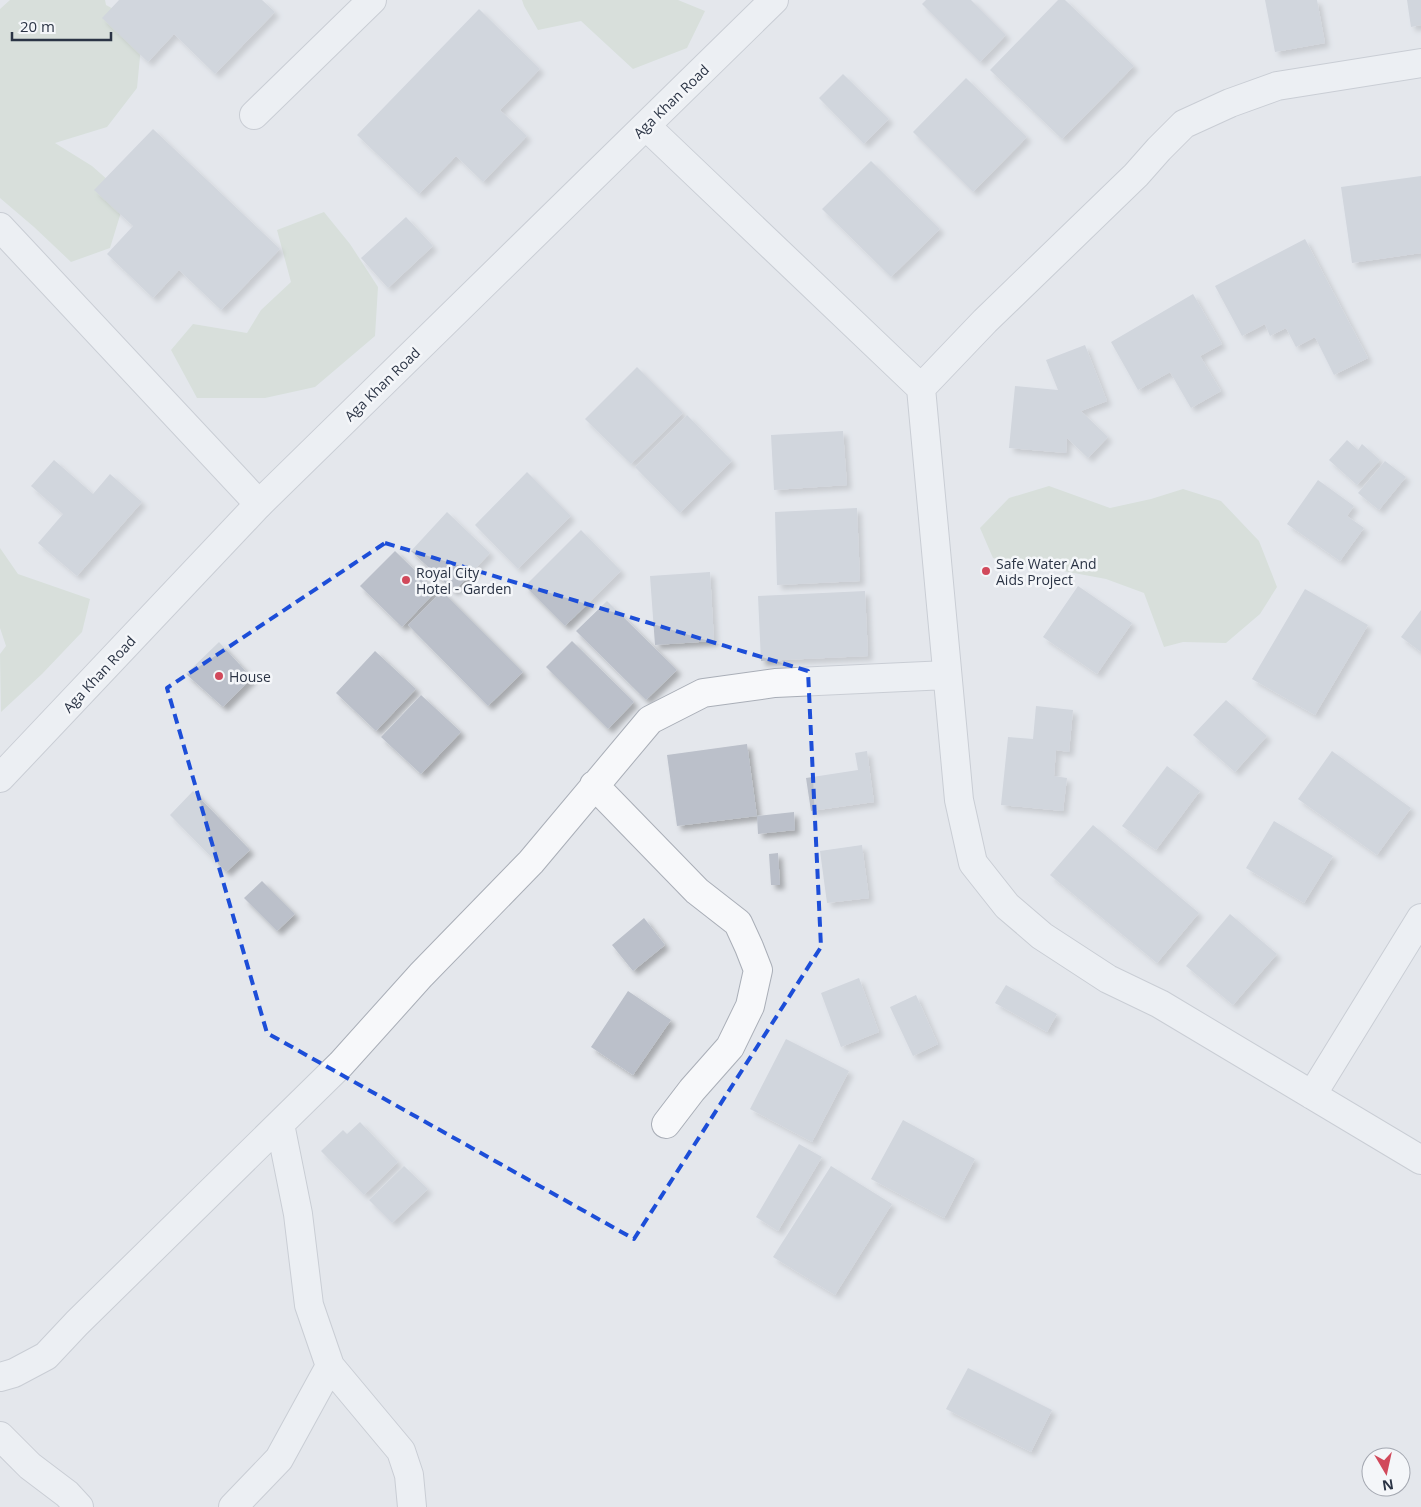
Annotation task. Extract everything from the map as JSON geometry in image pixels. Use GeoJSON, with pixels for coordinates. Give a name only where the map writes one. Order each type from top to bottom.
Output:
{"type":"FeatureCollection","features":[{"type":"Feature","properties":{"kind":"street"},"geometry":{"type":"LineString","coordinates":[[254,114],[372,0]]}},
{"type":"Feature","properties":{"kind":"street","name":"Aga Khan Road"},"geometry":{"type":"LineString","coordinates":[[0,778],[259,504],[774,0]]}},
{"type":"Feature","properties":{"kind":"street"},"geometry":{"type":"LineString","coordinates":[[920,388],[1136,175],[1184,124],[1230,103],[1277,86],[1421,63]]}},
{"type":"Feature","properties":{"kind":"street"},"geometry":{"type":"LineString","coordinates":[[646,126],[920,388],[959,800],[973,863],[1007,906],[1042,936],[1108,979],[1160,1004],[1421,1160]]}},
{"type":"Feature","properties":{"kind":"street"},"geometry":{"type":"LineString","coordinates":[[0,228],[259,504]]}},
{"type":"Feature","properties":{"kind":"street"},"geometry":{"type":"LineString","coordinates":[[0,1377],[14,1373],[46,1356],[77,1323],[341,1064],[421,975],[531,862],[650,720],[703,693],[775,683],[946,675]]}},
{"type":"Feature","properties":{"kind":"street"},"geometry":{"type":"LineString","coordinates":[[594,785],[697,891],[738,923],[750,947],[758,970],[750,1006],[730,1047],[692,1090],[666,1124]]}},
{"type":"Feature","properties":{"kind":"street"},"geometry":{"type":"LineString","coordinates":[[1312,1095],[1421,918]]}},
{"type":"Feature","properties":{"kind":"street"},"geometry":{"type":"LineString","coordinates":[[280,1124],[298,1214],[309,1305],[330,1366],[401,1451],[409,1475],[412,1507]]}},
{"type":"Feature","properties":{"kind":"street"},"geometry":{"type":"LineString","coordinates":[[233,1507],[279,1459],[330,1366]]}},
{"type":"Feature","properties":{"kind":"street"},"geometry":{"type":"LineString","coordinates":[[0,1436],[30,1466],[67,1494],[79,1507]]}},
{"type":"Feature","properties":{"kind":"highlighted area"},"geometry":{"type":"Polygon","coordinates":[[[385,543],[808,671],[821,947],[634,1239],[267,1033],[167,688],[385,543]]]}},
{"type":"Feature","properties":{"kind":"green space"},"geometry":{"type":"Polygon","coordinates":[[[10,0],[105,0],[106,5],[143,25],[137,88],[107,127],[55,143],[92,166],[126,196],[110,248],[71,262],[0,198],[0,9],[10,0]]]}},
{"type":"Feature","properties":{"kind":"green space"},"geometry":{"type":"Polygon","coordinates":[[[522,0],[678,0],[705,11],[687,48],[633,69],[581,21],[538,30],[522,0]]]}},
{"type":"Feature","properties":{"kind":"green space"},"geometry":{"type":"Polygon","coordinates":[[[324,212],[350,244],[378,287],[375,336],[315,387],[265,398],[197,398],[171,350],[193,324],[247,333],[261,310],[291,282],[277,230],[324,212]]]}},
{"type":"Feature","properties":{"kind":"green space"},"geometry":{"type":"Polygon","coordinates":[[[1049,486],[1110,508],[1151,499],[1183,489],[1221,501],[1259,541],[1277,587],[1260,614],[1226,643],[1183,642],[1164,647],[1144,593],[1106,579],[993,558],[980,528],[1009,498],[1049,486]]]}},
{"type":"Feature","properties":{"kind":"green space"},"geometry":{"type":"Polygon","coordinates":[[[0,548],[18,574],[90,599],[82,632],[42,674],[1,712],[0,654],[6,646],[0,628],[0,548]]]}},
{"type":"Feature","properties":{"kind":"building"},"geometry":{"type":"Polygon","coordinates":[[[119,0],[262,0],[275,12],[215,74],[174,34],[148,62],[102,18],[119,0]]]}},
{"type":"Feature","properties":{"kind":"building"},"geometry":{"type":"Polygon","coordinates":[[[926,0],[971,0],[1006,35],[980,62],[922,4],[926,0]]]}},
{"type":"Feature","properties":{"kind":"building"},"geometry":{"type":"Polygon","coordinates":[[[1058,0],[1065,0],[1134,66],[1062,139],[990,70],[1058,0]]]}},
{"type":"Feature","properties":{"kind":"building"},"geometry":{"type":"Polygon","coordinates":[[[1265,0],[1317,0],[1325,43],[1275,52],[1265,0]]]}},
{"type":"Feature","properties":{"kind":"building"},"geometry":{"type":"Polygon","coordinates":[[[1407,0],[1421,0],[1421,25],[1411,27],[1407,0]]]}},
{"type":"Feature","properties":{"kind":"building"},"geometry":{"type":"Polygon","coordinates":[[[479,9],[540,69],[500,110],[527,136],[483,182],[456,156],[419,194],[357,135],[479,9]]]}},
{"type":"Feature","properties":{"kind":"building"},"geometry":{"type":"Polygon","coordinates":[[[843,74],[889,119],[864,144],[819,98],[843,74]]]}},
{"type":"Feature","properties":{"kind":"building"},"geometry":{"type":"Polygon","coordinates":[[[966,78],[1027,137],[973,192],[913,132],[966,78]]]}},
{"type":"Feature","properties":{"kind":"building"},"geometry":{"type":"Polygon","coordinates":[[[153,129],[280,249],[221,310],[179,270],[153,298],[107,254],[133,226],[94,190],[153,129]]]}},
{"type":"Feature","properties":{"kind":"building"},"geometry":{"type":"Polygon","coordinates":[[[871,161],[940,229],[891,277],[822,209],[871,161]]]}},
{"type":"Feature","properties":{"kind":"building"},"geometry":{"type":"Polygon","coordinates":[[[1421,176],[1421,253],[1352,263],[1341,187],[1421,176]]]}},
{"type":"Feature","properties":{"kind":"building"},"geometry":{"type":"Polygon","coordinates":[[[406,217],[433,246],[388,288],[361,258],[406,217]]]}},
{"type":"Feature","properties":{"kind":"building"},"geometry":{"type":"Polygon","coordinates":[[[1305,239],[1368,358],[1334,375],[1315,337],[1296,347],[1286,328],[1270,336],[1265,324],[1242,336],[1215,286],[1305,239]]]}},
{"type":"Feature","properties":{"kind":"building"},"geometry":{"type":"Polygon","coordinates":[[[1193,294],[1222,344],[1200,356],[1221,391],[1191,408],[1170,372],[1138,390],[1111,342],[1193,294]]]}},
{"type":"Feature","properties":{"kind":"building"},"geometry":{"type":"Polygon","coordinates":[[[1085,345],[1107,401],[1081,411],[1108,437],[1088,458],[1067,438],[1066,453],[1009,448],[1015,386],[1058,390],[1046,360],[1085,345]]]}},
{"type":"Feature","properties":{"kind":"building"},"geometry":{"type":"Polygon","coordinates":[[[637,367],[683,413],[631,464],[585,419],[637,367]]]}},
{"type":"Feature","properties":{"kind":"building"},"geometry":{"type":"Polygon","coordinates":[[[687,415],[732,461],[680,513],[635,467],[687,415]]]}},
{"type":"Feature","properties":{"kind":"building"},"geometry":{"type":"Polygon","coordinates":[[[843,431],[847,485],[774,490],[771,435],[843,431]]]}},
{"type":"Feature","properties":{"kind":"building"},"geometry":{"type":"Polygon","coordinates":[[[1347,440],[1358,450],[1362,444],[1380,460],[1357,485],[1329,460],[1347,440]]]}},
{"type":"Feature","properties":{"kind":"building"},"geometry":{"type":"Polygon","coordinates":[[[54,460],[93,494],[110,474],[142,502],[77,576],[38,543],[63,514],[31,486],[54,460]]]}},
{"type":"Feature","properties":{"kind":"building"},"geometry":{"type":"Polygon","coordinates":[[[1385,461],[1406,477],[1379,510],[1358,493],[1385,461]]]}},
{"type":"Feature","properties":{"kind":"building"},"geometry":{"type":"Polygon","coordinates":[[[527,472],[571,516],[518,569],[475,525],[527,472]]]}},
{"type":"Feature","properties":{"kind":"building"},"geometry":{"type":"Polygon","coordinates":[[[1318,480],[1354,506],[1347,516],[1364,528],[1340,561],[1287,524],[1318,480]]]}},
{"type":"Feature","properties":{"kind":"building"},"geometry":{"type":"Polygon","coordinates":[[[857,508],[860,581],[777,585],[775,512],[857,508]]]}},
{"type":"Feature","properties":{"kind":"building"},"geometry":{"type":"Polygon","coordinates":[[[447,512],[490,553],[454,591],[411,551],[447,512]]]}},
{"type":"Feature","properties":{"kind":"building"},"geometry":{"type":"Polygon","coordinates":[[[581,530],[621,571],[565,626],[525,586],[581,530]]]}},
{"type":"Feature","properties":{"kind":"building"},"geometry":{"type":"Polygon","coordinates":[[[395,551],[436,591],[402,627],[360,586],[395,551]]]}},
{"type":"Feature","properties":{"kind":"building"},"geometry":{"type":"Polygon","coordinates":[[[710,572],[714,641],[655,645],[650,576],[710,572]]]}},
{"type":"Feature","properties":{"kind":"building"},"geometry":{"type":"Polygon","coordinates":[[[1078,586],[1132,623],[1097,674],[1043,637],[1078,586]]]}},
{"type":"Feature","properties":{"kind":"building"},"geometry":{"type":"Polygon","coordinates":[[[1305,589],[1368,625],[1315,715],[1252,679],[1305,589]]]}},
{"type":"Feature","properties":{"kind":"building"},"geometry":{"type":"Polygon","coordinates":[[[442,591],[523,672],[488,706],[408,625],[442,591]]]}},
{"type":"Feature","properties":{"kind":"building"},"geometry":{"type":"Polygon","coordinates":[[[865,591],[868,656],[761,661],[758,596],[865,591]]]}},
{"type":"Feature","properties":{"kind":"building"},"geometry":{"type":"Polygon","coordinates":[[[607,601],[677,670],[646,700],[576,631],[607,601]]]}},
{"type":"Feature","properties":{"kind":"building"},"geometry":{"type":"Polygon","coordinates":[[[1421,610],[1421,652],[1401,637],[1421,610]]]}},
{"type":"Feature","properties":{"kind":"building"},"geometry":{"type":"Polygon","coordinates":[[[572,641],[634,702],[608,729],[546,667],[572,641]]]}},
{"type":"Feature","properties":{"kind":"building","name":"House"},"geometry":{"type":"Polygon","coordinates":[[[219,642],[252,678],[223,707],[186,674],[219,642]]]}},
{"type":"Feature","properties":{"kind":"building"},"geometry":{"type":"Polygon","coordinates":[[[375,651],[416,689],[376,731],[336,693],[375,651]]]}},
{"type":"Feature","properties":{"kind":"building"},"geometry":{"type":"Polygon","coordinates":[[[421,695],[461,732],[421,774],[381,737],[421,695]]]}},
{"type":"Feature","properties":{"kind":"building"},"geometry":{"type":"Polygon","coordinates":[[[1226,700],[1267,736],[1235,772],[1193,735],[1226,700]]]}},
{"type":"Feature","properties":{"kind":"building"},"geometry":{"type":"Polygon","coordinates":[[[1036,706],[1073,710],[1069,752],[1056,750],[1054,776],[1067,778],[1063,811],[1001,805],[1008,737],[1033,739],[1036,706]]]}},
{"type":"Feature","properties":{"kind":"building"},"geometry":{"type":"Polygon","coordinates":[[[747,744],[757,816],[677,826],[667,755],[747,744]]]}},
{"type":"Feature","properties":{"kind":"building"},"geometry":{"type":"Polygon","coordinates":[[[867,751],[874,802],[811,811],[806,778],[858,770],[855,753],[867,751]]]}},
{"type":"Feature","properties":{"kind":"building"},"geometry":{"type":"Polygon","coordinates":[[[1332,751],[1411,808],[1377,855],[1298,799],[1332,751]]]}},
{"type":"Feature","properties":{"kind":"building"},"geometry":{"type":"Polygon","coordinates":[[[1167,766],[1200,791],[1156,850],[1122,826],[1167,766]]]}},
{"type":"Feature","properties":{"kind":"building"},"geometry":{"type":"Polygon","coordinates":[[[193,791],[250,850],[226,872],[170,815],[193,791]]]}},
{"type":"Feature","properties":{"kind":"building"},"geometry":{"type":"Polygon","coordinates":[[[794,812],[795,830],[758,834],[757,816],[794,812]]]}},
{"type":"Feature","properties":{"kind":"building"},"geometry":{"type":"Polygon","coordinates":[[[1274,821],[1333,856],[1304,903],[1246,868],[1274,821]]]}},
{"type":"Feature","properties":{"kind":"building"},"geometry":{"type":"Polygon","coordinates":[[[1093,825],[1199,913],[1157,963],[1050,875],[1093,825]]]}},
{"type":"Feature","properties":{"kind":"building"},"geometry":{"type":"Polygon","coordinates":[[[862,845],[869,898],[827,903],[820,851],[862,845]]]}},
{"type":"Feature","properties":{"kind":"building"},"geometry":{"type":"Polygon","coordinates":[[[778,853],[780,885],[771,885],[769,854],[778,853]]]}},
{"type":"Feature","properties":{"kind":"building"},"geometry":{"type":"Polygon","coordinates":[[[262,881],[295,914],[277,931],[244,898],[262,881]]]}},
{"type":"Feature","properties":{"kind":"building"},"geometry":{"type":"Polygon","coordinates":[[[1230,914],[1277,954],[1233,1005],[1186,966],[1230,914]]]}},
{"type":"Feature","properties":{"kind":"building"},"geometry":{"type":"Polygon","coordinates":[[[644,918],[665,945],[633,971],[612,945],[644,918]]]}},
{"type":"Feature","properties":{"kind":"building"},"geometry":{"type":"Polygon","coordinates":[[[859,978],[879,1032],[841,1047],[821,993],[859,978]]]}},
{"type":"Feature","properties":{"kind":"building"},"geometry":{"type":"Polygon","coordinates":[[[1006,985],[1057,1014],[1047,1032],[995,1003],[1006,985]]]}},
{"type":"Feature","properties":{"kind":"building"},"geometry":{"type":"Polygon","coordinates":[[[628,991],[671,1020],[633,1075],[591,1047],[628,991]]]}},
{"type":"Feature","properties":{"kind":"building"},"geometry":{"type":"Polygon","coordinates":[[[916,995],[938,1044],[913,1056],[890,1007],[916,995]]]}},
{"type":"Feature","properties":{"kind":"building"},"geometry":{"type":"Polygon","coordinates":[[[786,1039],[849,1071],[812,1142],[750,1109],[786,1039]]]}},
{"type":"Feature","properties":{"kind":"building"},"geometry":{"type":"Polygon","coordinates":[[[903,1120],[975,1159],[944,1218],[871,1179],[903,1120]]]}},
{"type":"Feature","properties":{"kind":"building"},"geometry":{"type":"Polygon","coordinates":[[[360,1122],[398,1162],[364,1195],[321,1151],[343,1130],[347,1134],[360,1122]]]}},
{"type":"Feature","properties":{"kind":"building"},"geometry":{"type":"Polygon","coordinates":[[[799,1144],[822,1157],[778,1231],[756,1217],[799,1144]]]}},
{"type":"Feature","properties":{"kind":"building"},"geometry":{"type":"Polygon","coordinates":[[[404,1166],[428,1189],[392,1223],[369,1200],[404,1166]]]}},
{"type":"Feature","properties":{"kind":"building"},"geometry":{"type":"Polygon","coordinates":[[[831,1166],[892,1204],[835,1295],[773,1257],[831,1166]]]}},
{"type":"Feature","properties":{"kind":"building"},"geometry":{"type":"Polygon","coordinates":[[[968,1368],[1052,1410],[1031,1452],[946,1409],[968,1368]]]}},
{"type":"Feature","properties":{"kind":"place","name":"Safe Water And Aids Project"},"geometry":{"type":"Point","coordinates":[986,571]}},
{"type":"Feature","properties":{"kind":"place","name":"Royal City Hotel - Garden"},"geometry":{"type":"Point","coordinates":[406,580]}},
{"type":"Feature","properties":{"kind":"place","name":"House"},"geometry":{"type":"Point","coordinates":[219,676]}}]}
